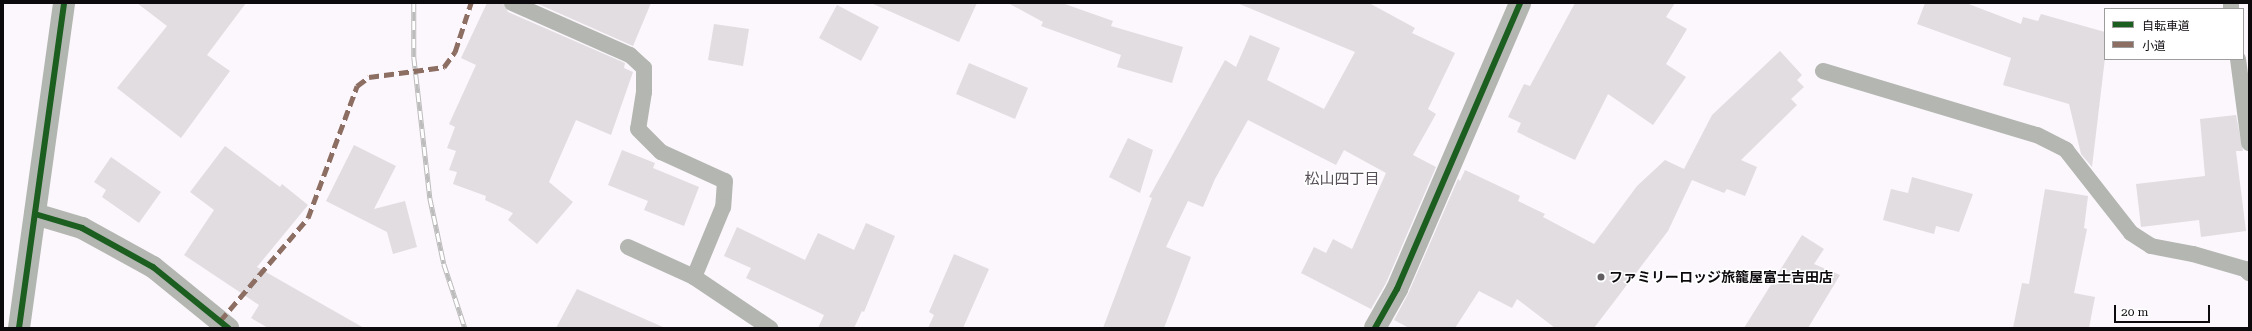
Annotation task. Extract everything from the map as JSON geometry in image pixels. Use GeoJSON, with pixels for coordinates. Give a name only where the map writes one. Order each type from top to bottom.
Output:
{"type":"FeatureCollection","features":[{"type":"Feature","properties":{"kind":"street"},"geometry":{"type":"LineString","coordinates":[[19,328],[64,3]]}},
{"type":"Feature","properties":{"kind":"street"},"geometry":{"type":"LineString","coordinates":[[1375,328],[1397,288],[1520,3]]}},
{"type":"Feature","properties":{"kind":"street"},"geometry":{"type":"LineString","coordinates":[[35,214],[82,228],[153,267],[228,328]]}},
{"type":"Feature","properties":{"kind":"lane"},"geometry":{"type":"LineString","coordinates":[[512,3],[630,55],[644,68],[644,92],[638,129],[661,152],[725,181],[724,207],[694,277]]}},
{"type":"Feature","properties":{"kind":"lane"},"geometry":{"type":"LineString","coordinates":[[2238,60],[2249,143]]}},
{"type":"Feature","properties":{"kind":"lane"},"geometry":{"type":"LineString","coordinates":[[1823,71],[2038,135],[2066,150],[2131,233],[2151,246],[2193,254],[2245,269],[2249,273]]}},
{"type":"Feature","properties":{"kind":"lane"},"geometry":{"type":"LineString","coordinates":[[628,247],[694,277],[770,328]]}},
{"type":"Feature","properties":{"kind":"building"},"geometry":{"type":"Polygon","coordinates":[[[137,3],[246,3],[207,55],[230,71],[181,138],[117,88],[167,26],[137,3]]]}},
{"type":"Feature","properties":{"kind":"building"},"geometry":{"type":"Polygon","coordinates":[[[487,3],[503,3],[508,12],[625,63],[624,68],[633,72],[611,135],[576,120],[549,182],[573,202],[537,244],[508,220],[513,213],[485,200],[486,196],[453,184],[457,172],[449,170],[456,151],[447,148],[455,127],[449,124],[476,65],[461,58],[487,3]]]}},
{"type":"Feature","properties":{"kind":"building"},"geometry":{"type":"Polygon","coordinates":[[[536,3],[651,3],[633,46],[536,3]]]}},
{"type":"Feature","properties":{"kind":"building"},"geometry":{"type":"Polygon","coordinates":[[[871,3],[977,3],[959,42],[871,3]]]}},
{"type":"Feature","properties":{"kind":"building"},"geometry":{"type":"Polygon","coordinates":[[[1008,3],[1062,3],[1113,21],[1111,26],[1183,47],[1172,83],[1117,67],[1121,55],[1041,26],[1043,22],[1008,3]]]}},
{"type":"Feature","properties":{"kind":"building"},"geometry":{"type":"Polygon","coordinates":[[[1237,3],[1369,3],[1415,28],[1412,33],[1455,53],[1428,109],[1436,114],[1413,155],[1436,167],[1386,283],[1371,309],[1301,273],[1314,247],[1326,253],[1333,239],[1352,249],[1386,173],[1344,150],[1336,165],[1248,120],[1215,179],[1203,207],[1188,201],[1166,247],[1191,257],[1164,328],[1103,328],[1152,198],[1149,197],[1225,60],[1236,67],[1250,35],[1280,48],[1267,80],[1324,109],[1355,52],[1237,3]]]}},
{"type":"Feature","properties":{"kind":"building"},"geometry":{"type":"Polygon","coordinates":[[[1575,3],[1675,3],[1666,17],[1687,29],[1666,64],[1686,77],[1653,125],[1608,94],[1575,160],[1517,132],[1521,123],[1508,117],[1524,84],[1530,86],[1575,3]]]}},
{"type":"Feature","properties":{"kind":"building"},"geometry":{"type":"Polygon","coordinates":[[[1925,3],[1966,3],[2021,24],[2023,17],[2038,21],[2041,14],[2104,32],[2105,60],[2092,167],[2081,154],[2069,104],[2003,85],[2011,58],[1917,24],[1925,3]]]}},
{"type":"Feature","properties":{"kind":"building"},"geometry":{"type":"Polygon","coordinates":[[[837,5],[879,27],[861,61],[819,38],[837,5]]]}},
{"type":"Feature","properties":{"kind":"building"},"geometry":{"type":"Polygon","coordinates":[[[714,24],[749,29],[743,66],[708,60],[714,24]]]}},
{"type":"Feature","properties":{"kind":"building"},"geometry":{"type":"Polygon","coordinates":[[[1780,51],[1802,75],[1797,80],[1804,87],[1791,99],[1797,105],[1741,160],[1757,167],[1745,196],[1727,189],[1724,193],[1692,180],[1668,231],[1594,328],[1555,328],[1517,299],[1512,308],[1479,291],[1455,328],[1409,328],[1394,320],[1408,294],[1458,179],[1460,181],[1465,170],[1520,196],[1518,201],[1545,214],[1543,217],[1594,244],[1637,186],[1665,160],[1684,169],[1712,115],[1780,51]]]}},
{"type":"Feature","properties":{"kind":"building"},"geometry":{"type":"Polygon","coordinates":[[[969,63],[1028,88],[1015,119],[956,94],[969,63]]]}},
{"type":"Feature","properties":{"kind":"building"},"geometry":{"type":"Polygon","coordinates":[[[2236,115],[2243,151],[2236,151],[2246,231],[2201,237],[2199,220],[2141,227],[2136,184],[2205,176],[2200,119],[2236,115]]]}},
{"type":"Feature","properties":{"kind":"building"},"geometry":{"type":"Polygon","coordinates":[[[1128,138],[1153,150],[1140,193],[1109,177],[1128,138]]]}},
{"type":"Feature","properties":{"kind":"building"},"geometry":{"type":"Polygon","coordinates":[[[354,145],[396,166],[374,209],[405,201],[417,247],[393,254],[387,232],[326,201],[354,145]]]}},
{"type":"Feature","properties":{"kind":"building"},"geometry":{"type":"Polygon","coordinates":[[[225,146],[280,187],[282,184],[308,205],[257,267],[364,328],[268,328],[251,318],[259,305],[184,255],[214,210],[190,192],[225,146]]]}},
{"type":"Feature","properties":{"kind":"building"},"geometry":{"type":"Polygon","coordinates":[[[622,150],[655,163],[653,168],[699,187],[684,226],[644,210],[648,201],[608,185],[622,150]]]}},
{"type":"Feature","properties":{"kind":"building"},"geometry":{"type":"Polygon","coordinates":[[[111,157],[161,192],[139,223],[102,197],[106,190],[94,182],[111,157]]]}},
{"type":"Feature","properties":{"kind":"building"},"geometry":{"type":"Polygon","coordinates":[[[1912,177],[1973,194],[1959,232],[1936,226],[1934,234],[1883,220],[1891,189],[1908,193],[1912,177]]]}},
{"type":"Feature","properties":{"kind":"building"},"geometry":{"type":"Polygon","coordinates":[[[2045,189],[2088,196],[2084,228],[2087,229],[2074,293],[2095,297],[2089,328],[2013,328],[2022,283],[2029,284],[2045,189]]]}},
{"type":"Feature","properties":{"kind":"building"},"geometry":{"type":"Polygon","coordinates":[[[866,223],[895,236],[864,312],[862,311],[854,328],[818,328],[824,315],[746,278],[751,268],[724,256],[737,227],[805,260],[818,233],[854,250],[866,223]]]}},
{"type":"Feature","properties":{"kind":"building"},"geometry":{"type":"Polygon","coordinates":[[[1802,235],[1824,249],[1814,264],[1840,275],[1808,328],[1744,328],[1802,235]]]}},
{"type":"Feature","properties":{"kind":"building"},"geometry":{"type":"Polygon","coordinates":[[[954,254],[989,269],[963,328],[928,328],[934,315],[929,312],[954,254]]]}},
{"type":"Feature","properties":{"kind":"building"},"geometry":{"type":"Polygon","coordinates":[[[577,289],[665,328],[556,328],[577,289]]]}},
{"type":"Feature","properties":{"kind":"railway"},"geometry":{"type":"LineString","coordinates":[[414,3],[414,57],[430,198],[444,264],[465,328]]}},
{"type":"Feature","properties":{"kind":"marked path"},"geometry":{"type":"LineString","coordinates":[[220,321],[308,218],[357,86],[369,77],[444,67],[455,52],[471,3]]}},
{"type":"Feature","properties":{"kind":"cycle path"},"geometry":{"type":"LineString","coordinates":[[19,328],[64,3]]}},
{"type":"Feature","properties":{"kind":"cycle path"},"geometry":{"type":"LineString","coordinates":[[1375,328],[1397,289],[1520,3]]}},
{"type":"Feature","properties":{"kind":"cycle path"},"geometry":{"type":"LineString","coordinates":[[35,214],[82,228],[153,267],[228,328]]}},
{"type":"Feature","properties":{"kind":"place","name":"ファミリーロッジ旅籠屋富士吉田店"},"geometry":{"type":"Point","coordinates":[1601,277]}},
{"type":"Feature","properties":{"kind":"district","name":"松山四丁目"},"geometry":{"type":"Point","coordinates":[1342,180]}}]}
